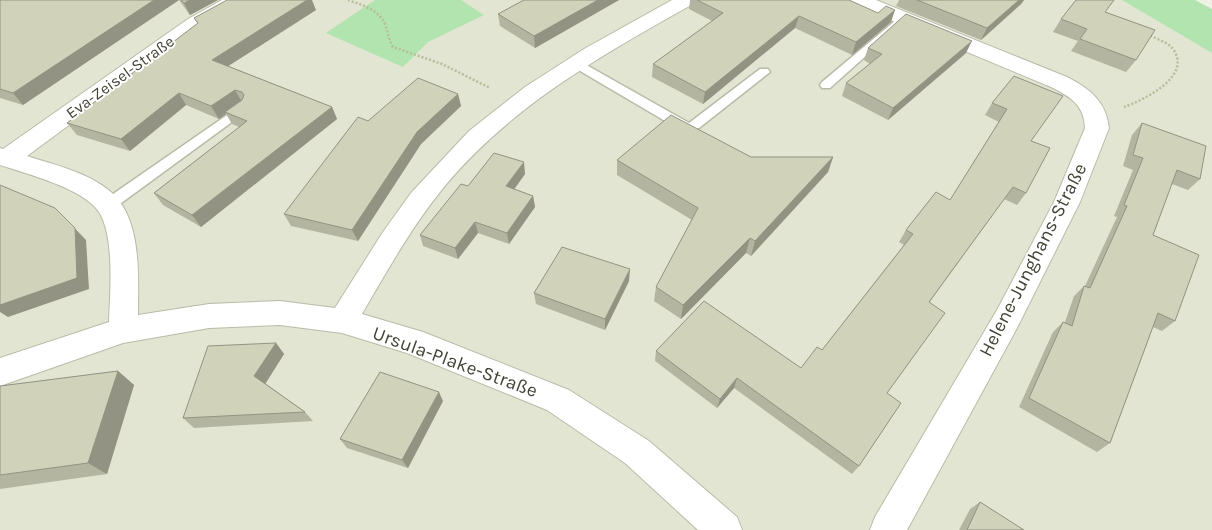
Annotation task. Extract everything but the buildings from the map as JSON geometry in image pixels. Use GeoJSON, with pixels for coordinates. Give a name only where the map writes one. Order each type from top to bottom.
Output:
{"type":"FeatureCollection","features":[{"type":"Feature","properties":{"kind":"street","name":"Eva-Zeisel-Straße"},"geometry":{"type":"LineString","coordinates":[[4,157],[195,23],[236,0]]}},
{"type":"Feature","properties":{"kind":"street"},"geometry":{"type":"LineString","coordinates":[[342,321],[421,199],[451,163],[518,100],[574,62],[686,0]]}},
{"type":"Feature","properties":{"kind":"street"},"geometry":{"type":"LineString","coordinates":[[860,0],[1059,82],[1076,91],[1090,103],[1097,115]]}},
{"type":"Feature","properties":{"kind":"street","name":"Helene-Junghans-Straße"},"geometry":{"type":"LineString","coordinates":[[888,530],[1007,318],[1067,202],[1097,128],[1097,115]]}},
{"type":"Feature","properties":{"kind":"street"},"geometry":{"type":"LineString","coordinates":[[4,157],[84,188],[108,205],[117,228],[122,255],[124,280],[123,330]]}},
{"type":"Feature","properties":{"kind":"street","name":"Ursula-Plake-Straße"},"geometry":{"type":"LineString","coordinates":[[0,372],[123,330],[209,316],[280,313],[342,321],[412,341],[558,400],[637,452],[724,530]]}},
{"type":"Feature","properties":{"kind":"lane"},"geometry":{"type":"LineString","coordinates":[[826,85],[902,18]]}},
{"type":"Feature","properties":{"kind":"lane"},"geometry":{"type":"LineString","coordinates":[[574,62],[681,126],[689,127],[695,125],[764,72]]}},
{"type":"Feature","properties":{"kind":"lane"},"geometry":{"type":"LineString","coordinates":[[108,205],[243,108]]}},
{"type":"Feature","properties":{"kind":"path"},"geometry":{"type":"LineString","coordinates":[[348,0],[370,8],[379,16],[393,47],[442,64],[518,100]]}},
{"type":"Feature","properties":{"kind":"path"},"geometry":{"type":"LineString","coordinates":[[1097,115],[1138,103],[1164,86],[1176,71],[1177,57],[1172,48],[1141,30]]}},
{"type":"Feature","properties":{"kind":"shaded area"},"geometry":{"type":"Polygon","coordinates":[[[0,0],[1122,0],[1212,53],[1212,530],[0,530],[0,0]]]}},
{"type":"Feature","properties":{"kind":"green space"},"geometry":{"type":"Polygon","coordinates":[[[375,0],[461,0],[484,15],[428,42],[403,67],[326,33],[375,0]]]}},
{"type":"Feature","properties":{"kind":"green space"},"geometry":{"type":"Polygon","coordinates":[[[1122,0],[1195,0],[1212,9],[1212,53],[1122,0]]]}}]}
